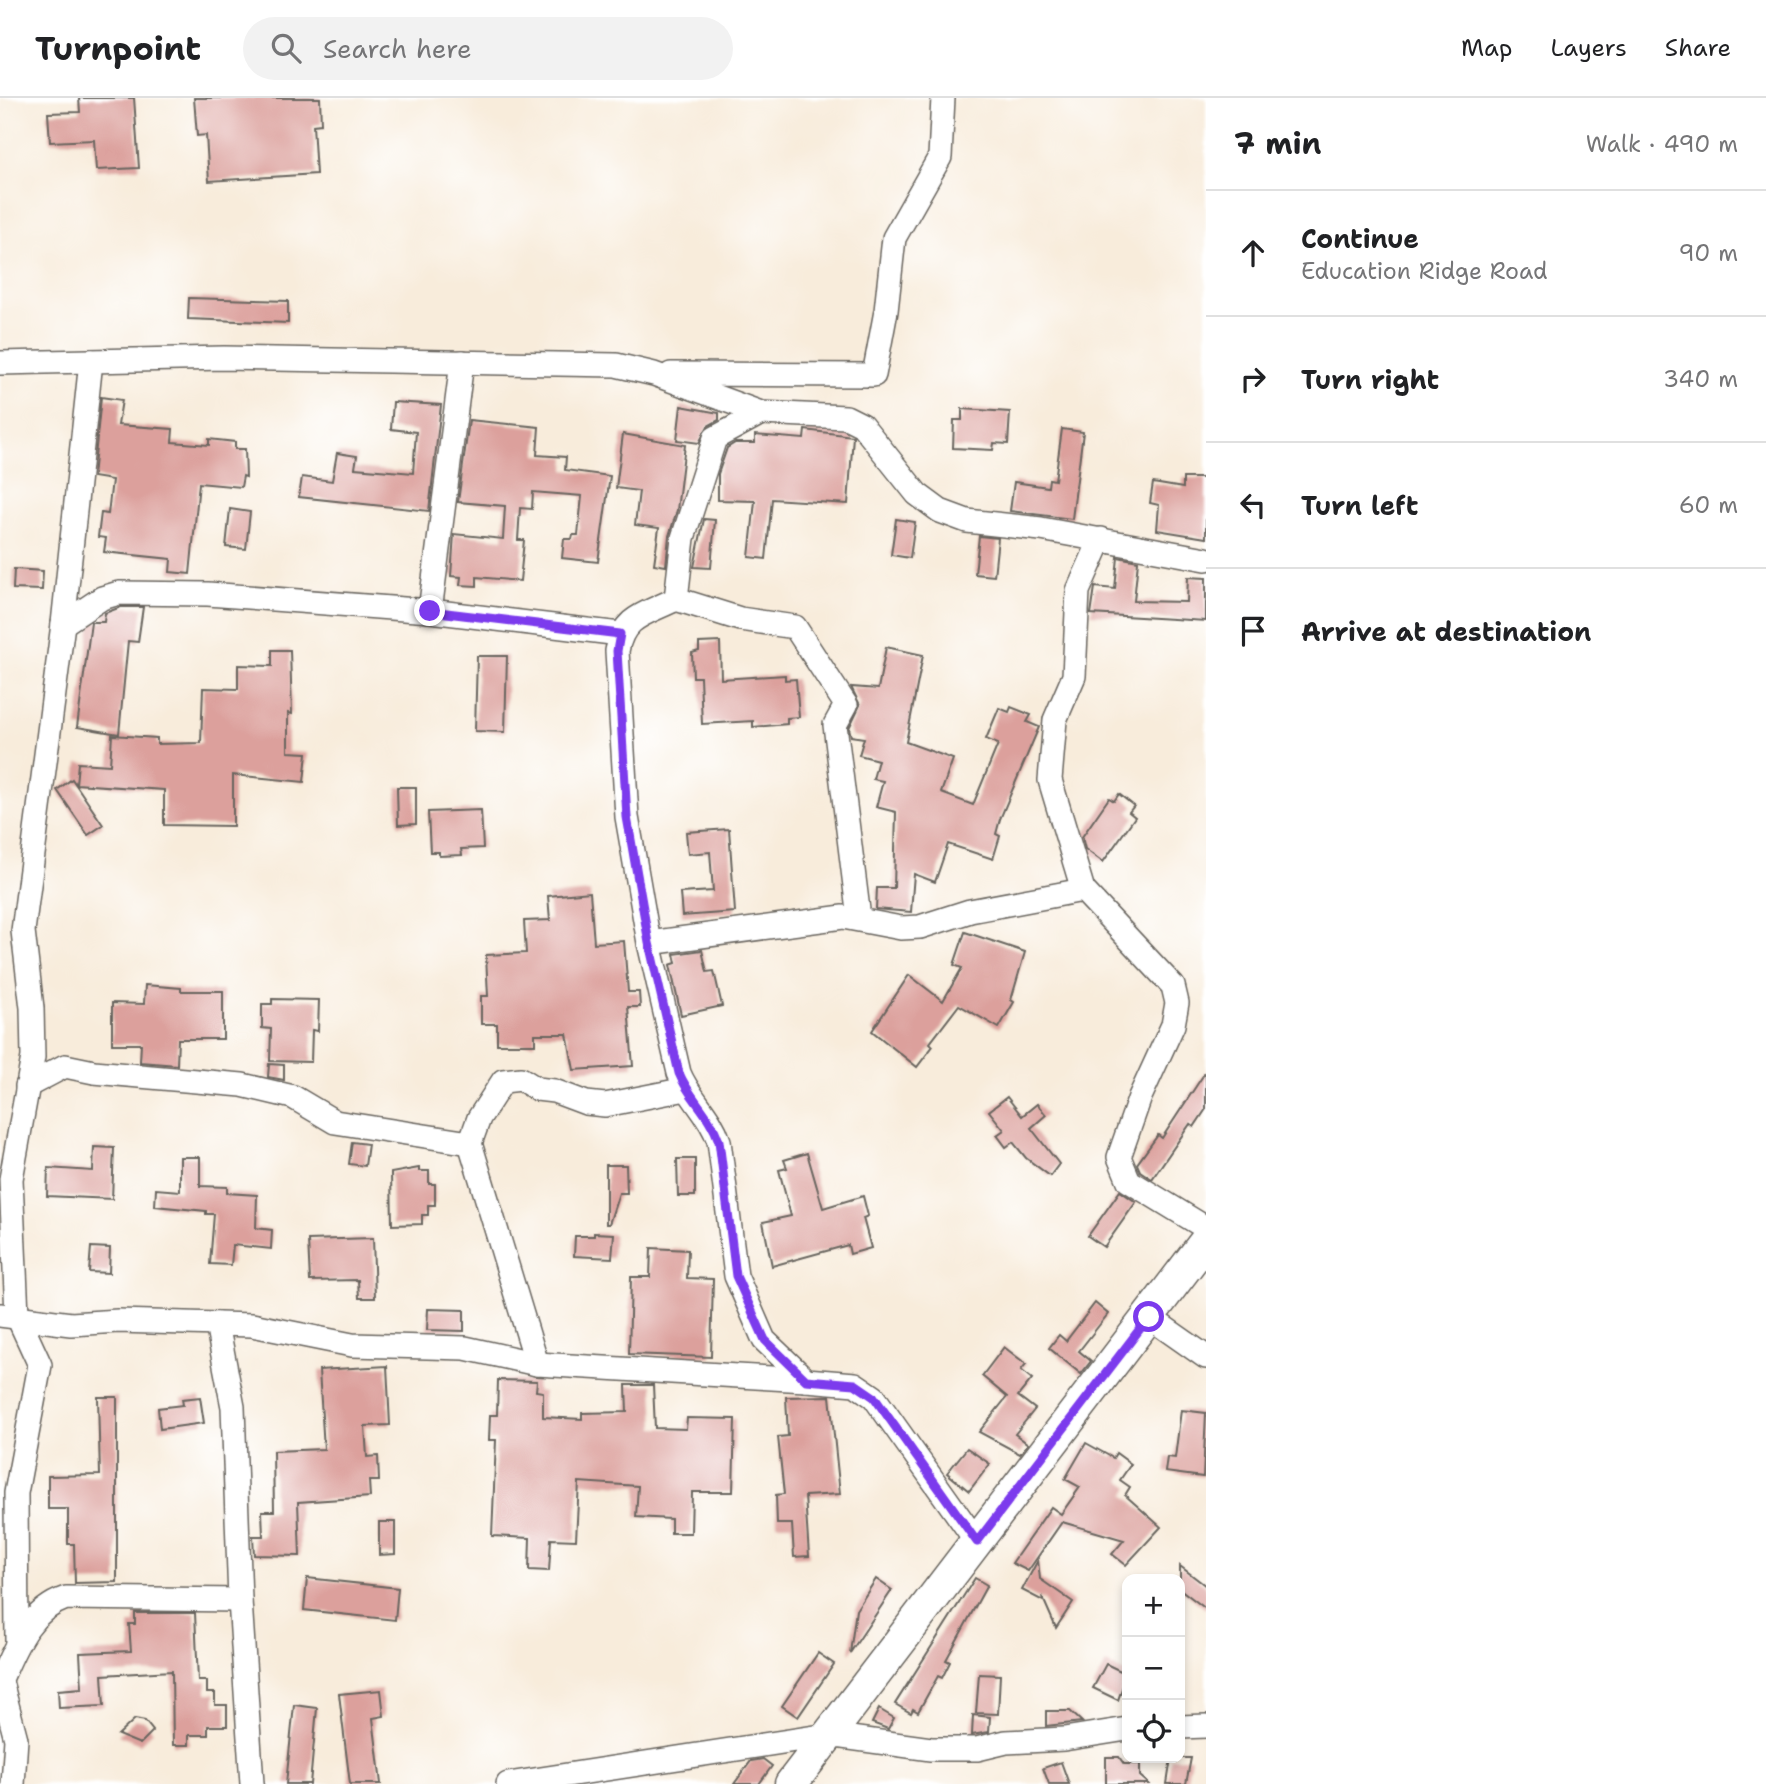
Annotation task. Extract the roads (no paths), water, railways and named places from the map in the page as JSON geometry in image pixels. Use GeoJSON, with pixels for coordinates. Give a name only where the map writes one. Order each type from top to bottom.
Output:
{"type":"FeatureCollection","features":[{"type":"Feature","properties":{"kind":"main road"},"geometry":{"type":"LineString","coordinates":[[791,1784],[1206,1241]]}},
{"type":"Feature","properties":{"kind":"street"},"geometry":{"type":"LineString","coordinates":[[654,374],[874,375],[886,312],[894,238],[940,157],[943,98]]}},
{"type":"Feature","properties":{"kind":"street"},"geometry":{"type":"LineString","coordinates":[[0,363],[224,358],[616,365],[654,374],[761,413],[846,418],[862,425],[904,479],[940,511],[967,521],[1101,539],[1206,559]]}},
{"type":"Feature","properties":{"kind":"street"},"geometry":{"type":"LineString","coordinates":[[17,1643],[16,1493],[40,1365],[9,1315],[11,1179],[33,1057],[33,1028],[23,931],[63,624],[91,361]]}},
{"type":"Feature","properties":{"kind":"street"},"geometry":{"type":"LineString","coordinates":[[430,611],[462,362]]}},
{"type":"Feature","properties":{"kind":"street"},"geometry":{"type":"LineString","coordinates":[[676,599],[683,538],[715,438],[761,413]]}},
{"type":"Feature","properties":{"kind":"street"},"geometry":{"type":"LineString","coordinates":[[1101,539],[1078,591],[1072,685],[1055,720],[1050,780],[1083,890],[1173,986],[1176,995],[1177,1013],[1173,1026],[1139,1097],[1119,1157],[1121,1164],[1129,1181],[1206,1228]]}},
{"type":"Feature","properties":{"kind":"street"},"geometry":{"type":"LineString","coordinates":[[63,624],[102,598],[118,593],[244,595],[430,611],[620,634]]}},
{"type":"Feature","properties":{"kind":"street"},"geometry":{"type":"LineString","coordinates":[[806,1380],[765,1340],[736,1276],[719,1141],[709,1116],[686,1089],[649,943],[627,817],[617,651],[620,634],[626,623],[676,599],[740,620],[795,627],[830,685],[840,694],[846,705],[835,725],[859,918]]}},
{"type":"Feature","properties":{"kind":"street"},"geometry":{"type":"LineString","coordinates":[[649,943],[821,919],[859,918],[901,928],[920,927],[970,911],[1083,890]]}},
{"type":"Feature","properties":{"kind":"street"},"geometry":{"type":"LineString","coordinates":[[27,1086],[65,1066],[94,1072],[225,1082],[293,1097],[335,1122],[470,1143]]}},
{"type":"Feature","properties":{"kind":"street"},"geometry":{"type":"LineString","coordinates":[[537,1364],[470,1143],[479,1118],[503,1081],[521,1079],[537,1089],[554,1091],[586,1103],[605,1104],[686,1089]]}},
{"type":"Feature","properties":{"kind":"street"},"geometry":{"type":"LineString","coordinates":[[9,1315],[59,1324],[118,1321],[270,1327],[352,1345],[465,1348],[537,1364],[855,1384],[874,1397],[977,1542]]}},
{"type":"Feature","properties":{"kind":"street"},"geometry":{"type":"LineString","coordinates":[[1149,1317],[1206,1357]]}},
{"type":"Feature","properties":{"kind":"street"},"geometry":{"type":"LineString","coordinates":[[218,1324],[233,1407],[240,1600],[252,1784]]}},
{"type":"Feature","properties":{"kind":"street"},"geometry":{"type":"LineString","coordinates":[[13,1784],[16,1740],[1,1679],[17,1643],[33,1619],[51,1603],[66,1598],[240,1600]]}},
{"type":"Feature","properties":{"kind":"street"},"geometry":{"type":"LineString","coordinates":[[1185,1727],[1206,1726]]}},
{"type":"Feature","properties":{"kind":"street"},"geometry":{"type":"LineString","coordinates":[[508,1784],[828,1735],[931,1749],[977,1749],[1006,1742],[1064,1739],[1122,1730]]}}]}
